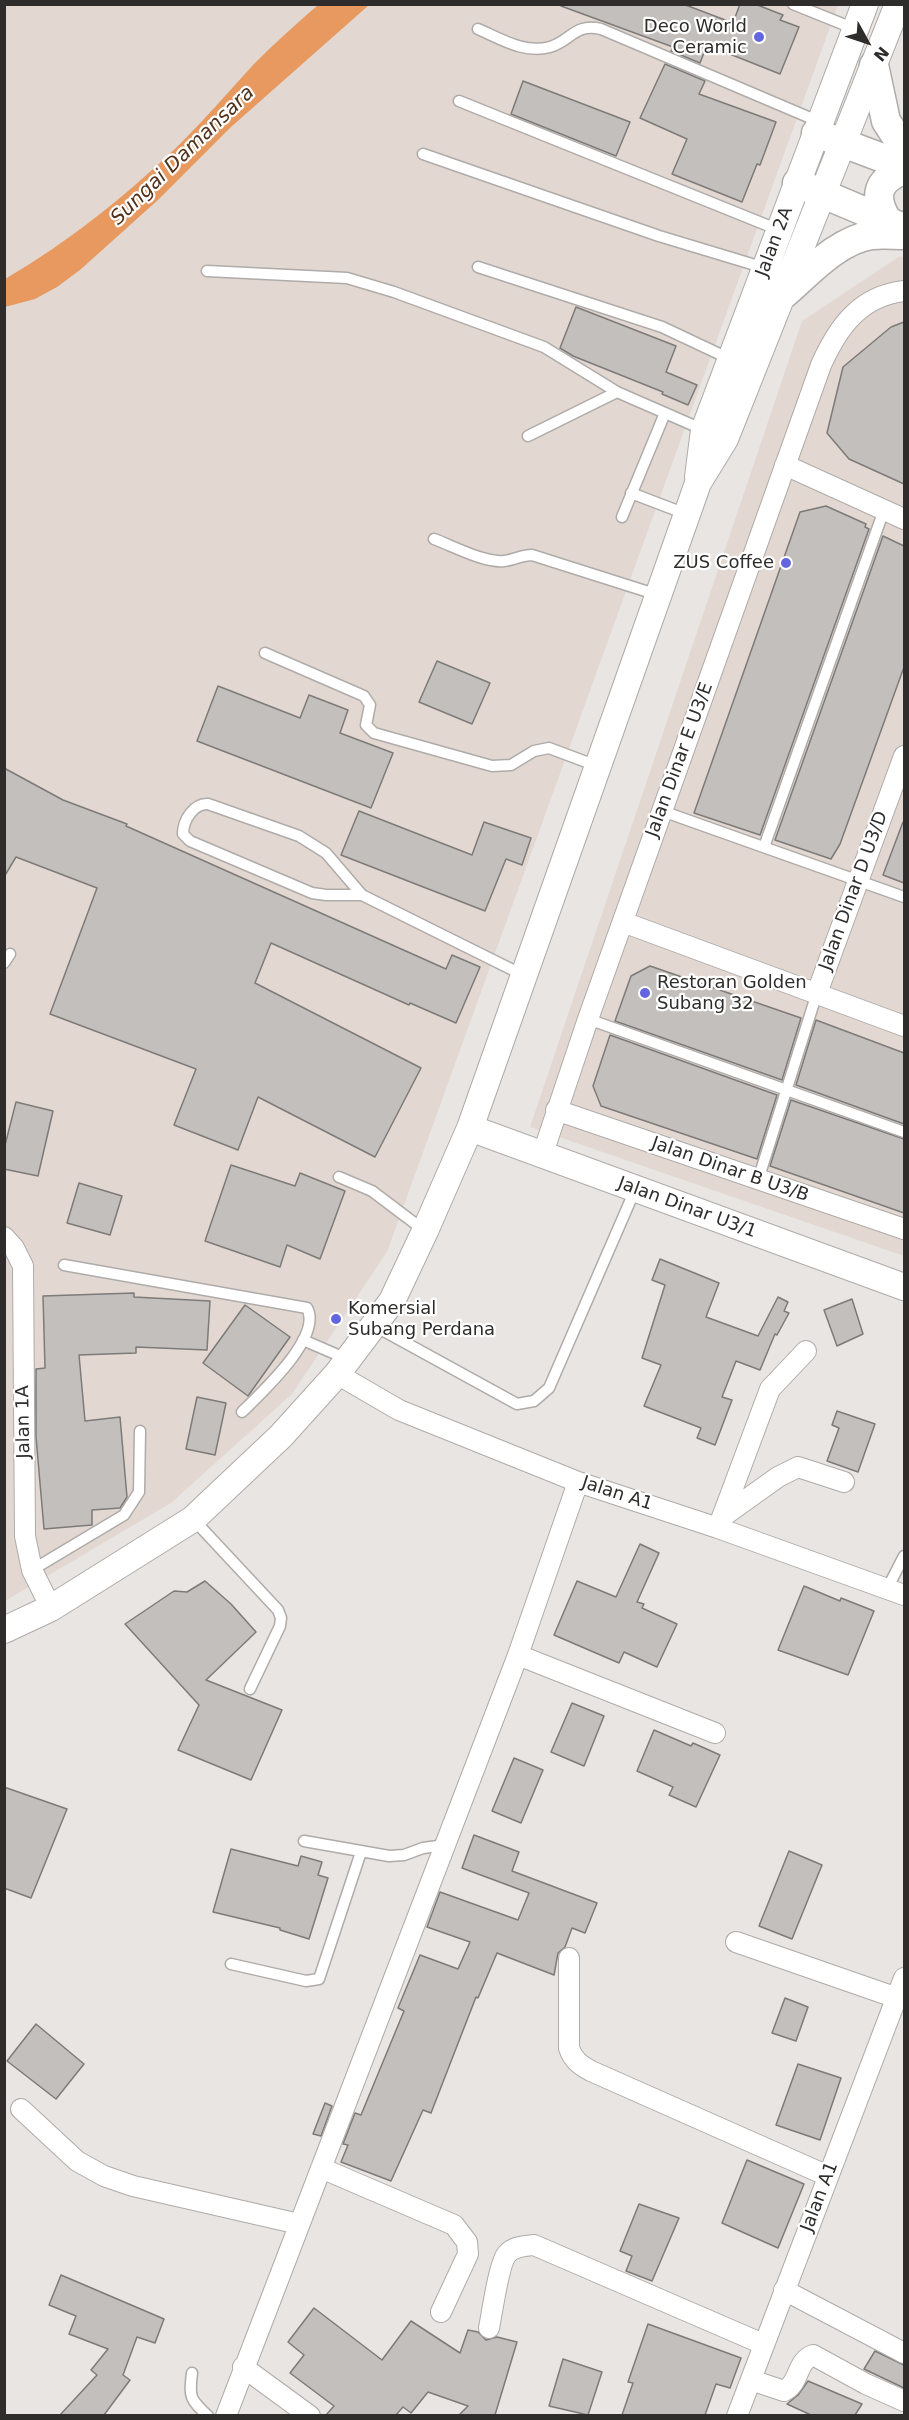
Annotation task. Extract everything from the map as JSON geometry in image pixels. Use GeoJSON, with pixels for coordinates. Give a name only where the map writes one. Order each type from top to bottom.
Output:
{"type":"FeatureCollection","features":[{"type":"Feature","properties":{"kind":"main road"},"geometry":{"type":"LineString","coordinates":[[874,65],[886,121],[904,149]]}},
{"type":"Feature","properties":{"kind":"main road"},"geometry":{"type":"LineString","coordinates":[[818,128],[843,142],[904,168]]}},
{"type":"Feature","properties":{"kind":"main road"},"geometry":{"type":"LineString","coordinates":[[899,228],[880,208],[878,196],[887,178],[904,168]]}},
{"type":"Feature","properties":{"kind":"main road"},"geometry":{"type":"LineString","coordinates":[[810,188],[899,228]]}},
{"type":"Feature","properties":{"kind":"main road"},"geometry":{"type":"LineString","coordinates":[[783,295],[836,251],[850,243],[899,228]]}},
{"type":"Feature","properties":{"kind":"street","name":"Jalan 2A"},"geometry":{"type":"LineString","coordinates":[[810,188],[818,128],[865,4]]}},
{"type":"Feature","properties":{"kind":"street","name":"Jalan 2A"},"geometry":{"type":"LineString","coordinates":[[698,483],[704,430],[779,230],[843,142],[898,4]]}},
{"type":"Feature","properties":{"kind":"street"},"geometry":{"type":"LineString","coordinates":[[4,1630],[51,1608],[193,1519],[280,1436],[342,1367],[392,1301],[470,1128],[698,483],[725,439],[783,295],[810,188]]}},
{"type":"Feature","properties":{"kind":"street","name":"Jalan Dinar E U3/E"},"geometry":{"type":"LineString","coordinates":[[542,1156],[622,922],[821,365],[832,340],[848,318],[871,302],[891,293],[904,291]]}},
{"type":"Feature","properties":{"kind":"street"},"geometry":{"type":"LineString","coordinates":[[785,465],[904,519]]}},
{"type":"Feature","properties":{"kind":"street","name":"Jalan Dinar D U3/D"},"geometry":{"type":"LineString","coordinates":[[817,993],[904,756]]}},
{"type":"Feature","properties":{"kind":"street"},"geometry":{"type":"LineString","coordinates":[[622,922],[904,1026]]}},
{"type":"Feature","properties":{"kind":"street","name":"Jalan Dinar B U3/B"},"geometry":{"type":"LineString","coordinates":[[556,1110],[904,1229]]}},
{"type":"Feature","properties":{"kind":"street","name":"Jalan Dinar U3/1"},"geometry":{"type":"LineString","coordinates":[[470,1128],[904,1287]]}},
{"type":"Feature","properties":{"kind":"street","name":"Jalan 1A"},"geometry":{"type":"LineString","coordinates":[[4,1237],[14,1248],[23,1266],[25,1536],[32,1570],[51,1608]]}},
{"type":"Feature","properties":{"kind":"street"},"geometry":{"type":"LineString","coordinates":[[720,1522],[770,1389],[806,1351]]}},
{"type":"Feature","properties":{"kind":"street","name":"Jalan A1"},"geometry":{"type":"LineString","coordinates":[[342,1367],[399,1410],[578,1482],[720,1522],[896,1592]]}},
{"type":"Feature","properties":{"kind":"street"},"geometry":{"type":"LineString","coordinates":[[720,1522],[778,1477],[798,1467],[844,1482]]}},
{"type":"Feature","properties":{"kind":"street"},"geometry":{"type":"LineString","coordinates":[[226,2415],[518,1655],[578,1482]]}},
{"type":"Feature","properties":{"kind":"street"},"geometry":{"type":"LineString","coordinates":[[518,1655],[715,1733]]}},
{"type":"Feature","properties":{"kind":"street"},"geometry":{"type":"LineString","coordinates":[[736,1942],[897,1998]]}},
{"type":"Feature","properties":{"kind":"street"},"geometry":{"type":"LineString","coordinates":[[569,1958],[569,2048],[572,2058],[579,2064],[828,2176]]}},
{"type":"Feature","properties":{"kind":"street","name":"Jalan A1"},"geometry":{"type":"LineString","coordinates":[[737,2415],[904,1978]]}},
{"type":"Feature","properties":{"kind":"street"},"geometry":{"type":"LineString","coordinates":[[21,2109],[77,2161],[104,2176],[133,2186],[298,2224]]}},
{"type":"Feature","properties":{"kind":"street"},"geometry":{"type":"LineString","coordinates":[[321,2168],[454,2225],[467,2242],[468,2254],[441,2312]]}},
{"type":"Feature","properties":{"kind":"street"},"geometry":{"type":"LineString","coordinates":[[489,2328],[507,2254],[519,2246],[534,2245],[763,2344]]}},
{"type":"Feature","properties":{"kind":"street"},"geometry":{"type":"LineString","coordinates":[[784,2290],[904,2353]]}},
{"type":"Feature","properties":{"kind":"street"},"geometry":{"type":"LineString","coordinates":[[751,2380],[784,2391],[793,2385],[803,2362],[813,2355],[866,2384],[904,2401]]}},
{"type":"Feature","properties":{"kind":"street"},"geometry":{"type":"LineString","coordinates":[[243,2367],[310,2415]]}},
{"type":"Feature","properties":{"kind":"lane"},"geometry":{"type":"LineString","coordinates":[[793,4],[856,29]]}},
{"type":"Feature","properties":{"kind":"lane"},"geometry":{"type":"LineString","coordinates":[[478,29],[520,47],[535,49],[552,46],[582,28],[601,29],[818,128]]}},
{"type":"Feature","properties":{"kind":"lane"},"geometry":{"type":"LineString","coordinates":[[459,101],[779,230]]}},
{"type":"Feature","properties":{"kind":"lane"},"geometry":{"type":"LineString","coordinates":[[423,154],[659,236],[765,268]]}},
{"type":"Feature","properties":{"kind":"lane"},"geometry":{"type":"LineString","coordinates":[[478,267],[662,327],[730,360]]}},
{"type":"Feature","properties":{"kind":"lane"},"geometry":{"type":"LineString","coordinates":[[207,271],[347,279],[394,292],[543,347],[617,392],[704,430]]}},
{"type":"Feature","properties":{"kind":"lane"},"geometry":{"type":"LineString","coordinates":[[528,436],[617,392]]}},
{"type":"Feature","properties":{"kind":"lane"},"geometry":{"type":"LineString","coordinates":[[622,517],[665,413]]}},
{"type":"Feature","properties":{"kind":"lane"},"geometry":{"type":"LineString","coordinates":[[632,493],[687,514]]}},
{"type":"Feature","properties":{"kind":"lane"},"geometry":{"type":"LineString","coordinates":[[764,847],[884,510]]}},
{"type":"Feature","properties":{"kind":"lane"},"geometry":{"type":"LineString","coordinates":[[434,539],[492,561],[505,561],[523,555],[532,555],[658,595]]}},
{"type":"Feature","properties":{"kind":"lane"},"geometry":{"type":"LineString","coordinates":[[265,653],[364,696],[370,705],[366,725],[374,733],[492,766],[511,765],[534,751],[549,748],[597,766]]}},
{"type":"Feature","properties":{"kind":"lane"},"geometry":{"type":"LineString","coordinates":[[362,895],[326,896],[312,893],[190,841],[183,834],[183,828],[197,807],[208,804],[299,836],[326,854],[362,895],[524,976]]}},
{"type":"Feature","properties":{"kind":"lane"},"geometry":{"type":"LineString","coordinates":[[662,811],[904,897]]}},
{"type":"Feature","properties":{"kind":"lane"},"geometry":{"type":"LineString","coordinates":[[758,1180],[817,993]]}},
{"type":"Feature","properties":{"kind":"lane"},"geometry":{"type":"LineString","coordinates":[[588,1019],[904,1132]]}},
{"type":"Feature","properties":{"kind":"lane"},"geometry":{"type":"LineString","coordinates":[[339,1177],[372,1191],[425,1232]]}},
{"type":"Feature","properties":{"kind":"lane"},"geometry":{"type":"LineString","coordinates":[[373,1325],[517,1404],[534,1401],[549,1388],[635,1190]]}},
{"type":"Feature","properties":{"kind":"lane"},"geometry":{"type":"LineString","coordinates":[[64,1265],[307,1308],[310,1314],[303,1340],[278,1377],[242,1412]]}},
{"type":"Feature","properties":{"kind":"lane"},"geometry":{"type":"LineString","coordinates":[[303,1340],[342,1367]]}},
{"type":"Feature","properties":{"kind":"lane"},"geometry":{"type":"LineString","coordinates":[[32,1570],[124,1515],[139,1492],[140,1431]]}},
{"type":"Feature","properties":{"kind":"lane"},"geometry":{"type":"LineString","coordinates":[[193,1519],[278,1610],[281,1618],[280,1626],[250,1689]]}},
{"type":"Feature","properties":{"kind":"lane"},"geometry":{"type":"LineString","coordinates":[[896,1592],[904,1556]]}},
{"type":"Feature","properties":{"kind":"lane"},"geometry":{"type":"LineString","coordinates":[[304,1840],[389,1856],[404,1855],[423,1848],[445,1845]]}},
{"type":"Feature","properties":{"kind":"lane"},"geometry":{"type":"LineString","coordinates":[[231,1964],[306,1982],[319,1979],[361,1852]]}},
{"type":"Feature","properties":{"kind":"lane"},"geometry":{"type":"LineString","coordinates":[[192,2373],[189,2393],[192,2401],[208,2415]]}},
{"type":"Feature","properties":{"kind":"shaded area"},"geometry":{"type":"Polygon","coordinates":[[[5,5],[838,5],[387,1252],[292,1394],[171,1503],[5,1601],[5,5]]]}},
{"type":"Feature","properties":{"kind":"shaded area"},"geometry":{"type":"Polygon","coordinates":[[[900,256],[904,258],[904,1256],[530,1127],[802,321],[900,256]]]}},
{"type":"Feature","properties":{"kind":"water","name":"Sungai Damansara"},"geometry":{"type":"Polygon","coordinates":[[[318,5],[369,5],[231,127],[159,199],[80,270],[57,287],[35,299],[5,307],[5,279],[74,234],[139,182],[189,135],[262,56],[318,5]]]}},
{"type":"Feature","properties":{"kind":"building"},"geometry":{"type":"Polygon","coordinates":[[[561,4],[683,4],[733,23],[740,4],[755,4],[783,15],[780,20],[799,27],[780,74],[707,45],[700,63],[671,51],[673,47],[561,6],[561,4]]]}},
{"type":"Feature","properties":{"kind":"building"},"geometry":{"type":"Polygon","coordinates":[[[665,64],[705,81],[699,94],[776,122],[760,165],[757,164],[742,202],[672,174],[687,139],[640,118],[665,64]]]}},
{"type":"Feature","properties":{"kind":"building"},"geometry":{"type":"Polygon","coordinates":[[[523,81],[630,122],[616,156],[511,114],[523,81]]]}},
{"type":"Feature","properties":{"kind":"building"},"geometry":{"type":"Polygon","coordinates":[[[576,307],[676,346],[666,372],[697,385],[688,405],[662,394],[663,392],[573,356],[560,348],[576,307]]]}},
{"type":"Feature","properties":{"kind":"building"},"geometry":{"type":"Polygon","coordinates":[[[904,322],[904,484],[849,459],[827,433],[843,367],[891,327],[904,322]]]}},
{"type":"Feature","properties":{"kind":"building"},"geometry":{"type":"Polygon","coordinates":[[[826,506],[866,524],[865,527],[869,529],[760,835],[694,813],[800,512],[826,506]]]}},
{"type":"Feature","properties":{"kind":"building"},"geometry":{"type":"Polygon","coordinates":[[[883,536],[904,546],[904,667],[840,844],[831,859],[775,840],[883,536]]]}},
{"type":"Feature","properties":{"kind":"building"},"geometry":{"type":"Polygon","coordinates":[[[437,661],[490,683],[472,724],[419,702],[437,661]]]}},
{"type":"Feature","properties":{"kind":"building"},"geometry":{"type":"Polygon","coordinates":[[[218,686],[300,718],[309,695],[348,710],[340,733],[393,753],[371,808],[197,741],[218,686]]]}},
{"type":"Feature","properties":{"kind":"building"},"geometry":{"type":"Polygon","coordinates":[[[4,768],[63,800],[127,824],[126,826],[446,969],[452,955],[480,967],[456,1023],[410,1003],[409,1005],[271,943],[255,983],[421,1068],[375,1157],[258,1097],[238,1150],[174,1125],[196,1069],[50,1014],[97,888],[16,857],[4,877],[4,768]]]}},
{"type":"Feature","properties":{"kind":"building"},"geometry":{"type":"Polygon","coordinates":[[[359,811],[472,855],[484,822],[531,838],[522,865],[506,859],[485,911],[341,855],[359,811]]]}},
{"type":"Feature","properties":{"kind":"building"},"geometry":{"type":"Polygon","coordinates":[[[904,822],[904,883],[883,875],[904,822]]]}},
{"type":"Feature","properties":{"kind":"building"},"geometry":{"type":"Polygon","coordinates":[[[650,966],[801,1018],[782,1080],[615,1021],[631,976],[650,966]]]}},
{"type":"Feature","properties":{"kind":"building"},"geometry":{"type":"Polygon","coordinates":[[[816,1020],[904,1053],[904,1124],[796,1085],[816,1020]]]}},
{"type":"Feature","properties":{"kind":"building"},"geometry":{"type":"Polygon","coordinates":[[[610,1035],[777,1095],[757,1159],[601,1106],[593,1086],[610,1035]]]}},
{"type":"Feature","properties":{"kind":"building"},"geometry":{"type":"Polygon","coordinates":[[[791,1100],[904,1139],[904,1213],[770,1166],[791,1100]]]}},
{"type":"Feature","properties":{"kind":"building"},"geometry":{"type":"Polygon","coordinates":[[[16,1102],[53,1111],[38,1176],[4,1169],[4,1149],[16,1102]]]}},
{"type":"Feature","properties":{"kind":"building"},"geometry":{"type":"Polygon","coordinates":[[[231,1165],[295,1186],[300,1173],[345,1191],[320,1259],[287,1245],[280,1267],[205,1241],[231,1165]]]}},
{"type":"Feature","properties":{"kind":"building"},"geometry":{"type":"Polygon","coordinates":[[[79,1183],[122,1196],[110,1235],[67,1223],[79,1183]]]}},
{"type":"Feature","properties":{"kind":"building"},"geometry":{"type":"Polygon","coordinates":[[[660,1259],[719,1283],[706,1317],[758,1336],[778,1297],[788,1302],[784,1311],[789,1313],[777,1335],[775,1334],[760,1370],[736,1361],[722,1397],[732,1400],[715,1445],[697,1438],[701,1428],[644,1406],[661,1365],[642,1358],[665,1285],[652,1280],[660,1259]]]}},
{"type":"Feature","properties":{"kind":"building"},"geometry":{"type":"Polygon","coordinates":[[[134,1293],[134,1297],[210,1301],[207,1350],[136,1347],[136,1353],[79,1355],[85,1421],[120,1417],[127,1497],[120,1508],[92,1510],[92,1525],[44,1529],[36,1437],[36,1369],[45,1368],[43,1296],[134,1293]]]}},
{"type":"Feature","properties":{"kind":"building"},"geometry":{"type":"Polygon","coordinates":[[[852,1299],[863,1334],[837,1346],[824,1310],[852,1299]]]}},
{"type":"Feature","properties":{"kind":"building"},"geometry":{"type":"Polygon","coordinates":[[[245,1305],[290,1337],[248,1396],[203,1363],[245,1305]]]}},
{"type":"Feature","properties":{"kind":"building"},"geometry":{"type":"Polygon","coordinates":[[[197,1397],[226,1403],[215,1455],[186,1449],[197,1397]]]}},
{"type":"Feature","properties":{"kind":"building"},"geometry":{"type":"Polygon","coordinates":[[[837,1411],[875,1424],[858,1472],[827,1461],[839,1428],[832,1425],[837,1411]]]}},
{"type":"Feature","properties":{"kind":"building"},"geometry":{"type":"Polygon","coordinates":[[[640,1544],[659,1553],[637,1602],[644,1604],[642,1608],[677,1624],[657,1667],[624,1652],[619,1663],[554,1635],[577,1581],[616,1597],[640,1544]]]}},
{"type":"Feature","properties":{"kind":"building"},"geometry":{"type":"Polygon","coordinates":[[[205,1581],[231,1604],[256,1632],[206,1680],[282,1710],[251,1780],[178,1750],[199,1705],[125,1624],[174,1591],[187,1592],[205,1581]]]}},
{"type":"Feature","properties":{"kind":"building"},"geometry":{"type":"Polygon","coordinates":[[[804,1586],[840,1601],[841,1598],[874,1611],[848,1675],[778,1650],[804,1586]]]}},
{"type":"Feature","properties":{"kind":"building"},"geometry":{"type":"Polygon","coordinates":[[[572,1703],[604,1716],[584,1766],[551,1752],[572,1703]]]}},
{"type":"Feature","properties":{"kind":"building"},"geometry":{"type":"Polygon","coordinates":[[[654,1730],[691,1746],[693,1743],[720,1755],[696,1807],[669,1795],[673,1787],[637,1771],[654,1730]]]}},
{"type":"Feature","properties":{"kind":"building"},"geometry":{"type":"Polygon","coordinates":[[[514,1758],[543,1770],[521,1823],[492,1811],[514,1758]]]}},
{"type":"Feature","properties":{"kind":"building"},"geometry":{"type":"Polygon","coordinates":[[[4,1787],[67,1809],[31,1898],[4,1888],[4,1787]]]}},
{"type":"Feature","properties":{"kind":"building"},"geometry":{"type":"Polygon","coordinates":[[[474,1835],[519,1852],[512,1871],[597,1903],[585,1933],[572,1928],[565,1947],[558,1953],[554,1975],[497,1953],[478,1998],[476,1997],[431,2113],[423,2110],[391,2181],[341,2162],[348,2145],[343,2144],[355,2113],[361,2115],[404,2011],[398,2008],[420,1955],[458,1969],[470,1942],[427,1927],[440,1892],[518,1920],[529,1893],[462,1868],[474,1835]]]}},
{"type":"Feature","properties":{"kind":"building"},"geometry":{"type":"Polygon","coordinates":[[[231,1849],[298,1866],[301,1856],[322,1862],[318,1875],[328,1878],[309,1939],[280,1930],[280,1928],[213,1912],[231,1849]]]}},
{"type":"Feature","properties":{"kind":"building"},"geometry":{"type":"Polygon","coordinates":[[[789,1851],[822,1865],[792,1939],[759,1926],[789,1851]]]}},
{"type":"Feature","properties":{"kind":"building"},"geometry":{"type":"Polygon","coordinates":[[[785,1998],[808,2007],[796,2041],[772,2033],[785,1998]]]}},
{"type":"Feature","properties":{"kind":"building"},"geometry":{"type":"Polygon","coordinates":[[[36,2024],[84,2064],[56,2099],[7,2061],[36,2024]]]}},
{"type":"Feature","properties":{"kind":"building"},"geometry":{"type":"Polygon","coordinates":[[[798,2064],[841,2078],[820,2140],[776,2125],[798,2064]]]}},
{"type":"Feature","properties":{"kind":"building"},"geometry":{"type":"Polygon","coordinates":[[[325,2103],[332,2106],[321,2136],[313,2134],[325,2103]]]}},
{"type":"Feature","properties":{"kind":"building"},"geometry":{"type":"Polygon","coordinates":[[[747,2160],[804,2184],[778,2248],[722,2223],[747,2160]]]}},
{"type":"Feature","properties":{"kind":"building"},"geometry":{"type":"Polygon","coordinates":[[[639,2204],[679,2218],[652,2281],[626,2271],[632,2256],[620,2251],[639,2204]]]}},
{"type":"Feature","properties":{"kind":"building"},"geometry":{"type":"Polygon","coordinates":[[[61,2275],[164,2319],[155,2343],[137,2337],[123,2375],[130,2380],[104,2415],[60,2415],[97,2375],[91,2370],[108,2349],[69,2334],[76,2316],[49,2305],[61,2275]]]}},
{"type":"Feature","properties":{"kind":"building"},"geometry":{"type":"Polygon","coordinates":[[[314,2308],[382,2360],[411,2321],[460,2353],[468,2330],[478,2332],[486,2340],[497,2337],[517,2342],[495,2415],[459,2415],[468,2406],[428,2392],[411,2413],[403,2407],[396,2415],[326,2415],[334,2406],[290,2373],[304,2355],[288,2342],[314,2308]]]}},
{"type":"Feature","properties":{"kind":"building"},"geometry":{"type":"Polygon","coordinates":[[[648,2324],[741,2358],[730,2388],[716,2384],[705,2415],[622,2415],[633,2383],[628,2382],[648,2324]]]}},
{"type":"Feature","properties":{"kind":"building"},"geometry":{"type":"Polygon","coordinates":[[[875,2351],[904,2365],[904,2388],[864,2369],[875,2351]]]}},
{"type":"Feature","properties":{"kind":"building"},"geometry":{"type":"Polygon","coordinates":[[[563,2359],[602,2372],[588,2415],[549,2406],[563,2359]]]}},
{"type":"Feature","properties":{"kind":"building"},"geometry":{"type":"Polygon","coordinates":[[[808,2381],[862,2404],[855,2415],[811,2415],[787,2404],[798,2395],[808,2381]]]}},
{"type":"Feature","properties":{"kind":"place","name":"Deco World Ceramic"},"geometry":{"type":"Point","coordinates":[759,37]}},
{"type":"Feature","properties":{"kind":"place","name":"ZUS Coffee"},"geometry":{"type":"Point","coordinates":[786,563]}},
{"type":"Feature","properties":{"kind":"place","name":"Restoran Golden Subang 32"},"geometry":{"type":"Point","coordinates":[645,993]}},
{"type":"Feature","properties":{"kind":"place","name":"Komersial Subang Perdana"},"geometry":{"type":"Point","coordinates":[336,1319]}}]}
